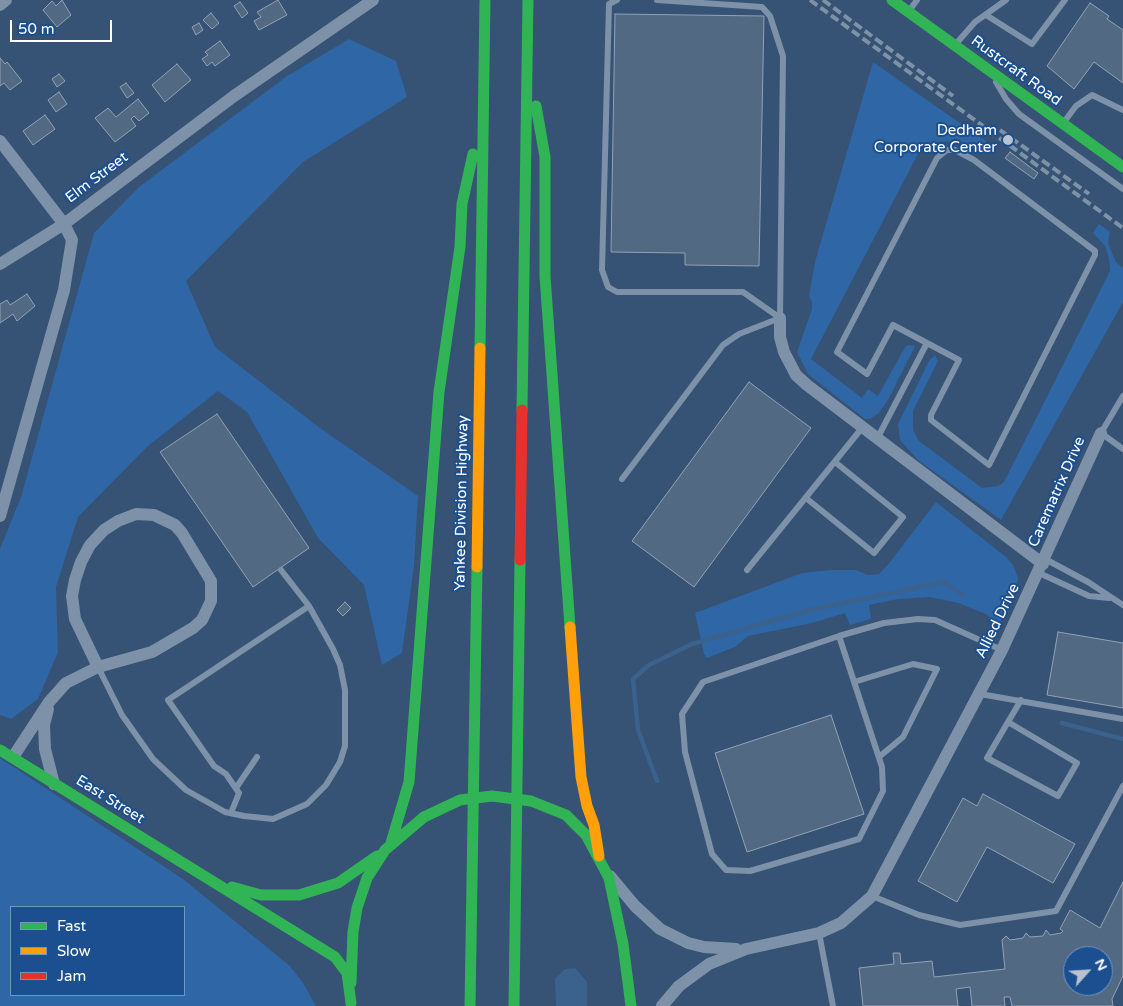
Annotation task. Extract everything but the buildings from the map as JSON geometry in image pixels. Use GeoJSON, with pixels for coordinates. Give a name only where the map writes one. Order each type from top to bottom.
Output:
{"type":"FeatureCollection","features":[{"type":"Feature","properties":{"kind":"main road","name":"Yankee Division Highway"},"geometry":{"type":"LineString","coordinates":[[470,1006],[485,0]]}},
{"type":"Feature","properties":{"kind":"main road"},"geometry":{"type":"LineString","coordinates":[[514,1006],[528,0]]}},
{"type":"Feature","properties":{"kind":"main road","name":"Rustcraft Road"},"geometry":{"type":"LineString","coordinates":[[892,0],[1123,167]]}},
{"type":"Feature","properties":{"kind":"main road"},"geometry":{"type":"LineString","coordinates":[[528,55],[545,157],[546,286],[581,777],[584,797],[594,825],[598,856],[605,870],[621,929],[631,1006]]}},
{"type":"Feature","properties":{"kind":"main road"},"geometry":{"type":"LineString","coordinates":[[351,1004],[353,932],[357,908],[367,878],[388,846],[408,791],[441,375],[460,248],[462,204],[483,105]]}},
{"type":"Feature","properties":{"kind":"main road","name":"East Street"},"geometry":{"type":"LineString","coordinates":[[0,750],[335,958],[346,973],[351,1004]]}},
{"type":"Feature","properties":{"kind":"main road","name":"East Street"},"geometry":{"type":"LineString","coordinates":[[204,875],[236,888],[261,895],[299,895],[338,883],[424,817],[460,800],[492,796],[531,800],[566,815],[586,835],[598,856]]}},
{"type":"Feature","properties":{"kind":"street"},"geometry":{"type":"LineString","coordinates":[[0,5],[6,0]]}},
{"type":"Feature","properties":{"kind":"street","name":"Elm Street"},"geometry":{"type":"LineString","coordinates":[[0,516],[64,290],[72,240],[64,224],[241,91],[373,0]]}},
{"type":"Feature","properties":{"kind":"street"},"geometry":{"type":"LineString","coordinates":[[0,141],[64,224],[0,264]]}},
{"type":"Feature","properties":{"kind":"street"},"geometry":{"type":"LineString","coordinates":[[780,318],[780,337],[784,352],[796,375],[862,428],[1042,565]]}},
{"type":"Feature","properties":{"kind":"street","name":"Carematrix Drive"},"geometry":{"type":"LineString","coordinates":[[1042,565],[1101,433]]}},
{"type":"Feature","properties":{"kind":"street"},"geometry":{"type":"LineString","coordinates":[[13,757],[49,702],[66,683],[98,667],[152,652],[168,644],[202,620],[211,601],[213,590],[211,581],[182,533],[175,525],[154,515],[136,514],[118,521],[104,530],[90,545],[81,562],[72,596],[75,619],[98,667]]}},
{"type":"Feature","properties":{"kind":"street","name":"Allied Drive"},"geometry":{"type":"LineString","coordinates":[[662,1006],[696,972],[730,954],[819,933],[841,923],[872,896],[980,694],[1042,565]]}},
{"type":"Feature","properties":{"kind":"street"},"geometry":{"type":"LineString","coordinates":[[49,702],[44,725],[45,743],[54,784]]}},
{"type":"Feature","properties":{"kind":"street","name":"Allied Drive"},"geometry":{"type":"LineString","coordinates":[[605,870],[647,919],[673,937],[704,947],[746,949]]}},
{"type":"Feature","properties":{"kind":"lane"},"geometry":{"type":"LineString","coordinates":[[617,0],[609,4],[602,270],[608,287],[616,292],[743,292],[780,318]]}},
{"type":"Feature","properties":{"kind":"lane"},"geometry":{"type":"LineString","coordinates":[[657,0],[762,7],[770,16],[783,56],[780,318]]}},
{"type":"Feature","properties":{"kind":"lane"},"geometry":{"type":"LineString","coordinates":[[908,12],[917,0]]}},
{"type":"Feature","properties":{"kind":"lane"},"geometry":{"type":"LineString","coordinates":[[955,45],[975,22],[1006,0]]}},
{"type":"Feature","properties":{"kind":"lane"},"geometry":{"type":"LineString","coordinates":[[986,15],[1032,44],[1066,0]]}},
{"type":"Feature","properties":{"kind":"lane"},"geometry":{"type":"LineString","coordinates":[[991,72],[1006,99],[1019,114],[1123,189]]}},
{"type":"Feature","properties":{"kind":"lane"},"geometry":{"type":"LineString","coordinates":[[1063,123],[1076,106],[1092,96],[1123,110]]}},
{"type":"Feature","properties":{"kind":"lane"},"geometry":{"type":"LineString","coordinates":[[948,150],[955,150],[974,160],[1008,184],[1092,248],[1095,255],[989,465],[931,420],[931,415],[960,360],[927,343],[893,325],[867,374],[837,352],[937,158],[948,150]]}},
{"type":"Feature","properties":{"kind":"lane"},"geometry":{"type":"LineString","coordinates":[[622,479],[723,345],[738,334],[780,318]]}},
{"type":"Feature","properties":{"kind":"lane"},"geometry":{"type":"LineString","coordinates":[[877,439],[927,343]]}},
{"type":"Feature","properties":{"kind":"lane"},"geometry":{"type":"LineString","coordinates":[[1123,396],[1101,433],[1123,449]]}},
{"type":"Feature","properties":{"kind":"lane"},"geometry":{"type":"LineString","coordinates":[[747,570],[862,428]]}},
{"type":"Feature","properties":{"kind":"lane"},"geometry":{"type":"LineString","coordinates":[[806,498],[874,553],[880,546],[903,517],[835,462]]}},
{"type":"Feature","properties":{"kind":"lane"},"geometry":{"type":"LineString","coordinates":[[1042,565],[1089,596],[1110,598]]}},
{"type":"Feature","properties":{"kind":"lane"},"geometry":{"type":"LineString","coordinates":[[1042,565],[1088,582],[1123,605]]}},
{"type":"Feature","properties":{"kind":"lane"},"geometry":{"type":"LineString","coordinates":[[98,667],[122,716],[153,759],[186,790],[218,809],[231,813],[273,818],[307,804],[318,795],[340,762],[345,738],[345,690],[340,665],[309,606],[281,570]]}},
{"type":"Feature","properties":{"kind":"lane"},"geometry":{"type":"LineString","coordinates":[[231,813],[239,793],[226,774],[214,766],[168,700],[309,606]]}},
{"type":"Feature","properties":{"kind":"lane"},"geometry":{"type":"LineString","coordinates":[[840,636],[882,767],[883,791],[860,839],[750,872],[726,870],[712,854],[685,752],[682,714],[702,682],[840,636],[884,623],[918,619],[935,620],[1002,650]]}},
{"type":"Feature","properties":{"kind":"lane"},"geometry":{"type":"LineString","coordinates":[[854,682],[913,664],[937,669],[903,737],[878,758]]}},
{"type":"Feature","properties":{"kind":"lane"},"geometry":{"type":"LineString","coordinates":[[980,694],[1123,719]]}},
{"type":"Feature","properties":{"kind":"lane"},"geometry":{"type":"LineString","coordinates":[[1008,722],[1077,762],[1058,796],[987,758],[1008,722],[1021,700]]}},
{"type":"Feature","properties":{"kind":"lane"},"geometry":{"type":"LineString","coordinates":[[236,788],[257,757]]}},
{"type":"Feature","properties":{"kind":"lane"},"geometry":{"type":"LineString","coordinates":[[872,896],[919,915],[960,925],[1056,911],[1123,786]]}},
{"type":"Feature","properties":{"kind":"lane"},"geometry":{"type":"LineString","coordinates":[[819,933],[833,1006]]}},
{"type":"Feature","properties":{"kind":"shaded area"},"geometry":{"type":"Polygon","coordinates":[[[349,39],[396,61],[407,97],[303,162],[186,281],[215,347],[320,428],[418,496],[414,566],[402,653],[382,665],[364,585],[318,538],[247,412],[218,391],[148,446],[78,517],[56,587],[58,652],[38,699],[11,719],[0,715],[0,549],[21,497],[94,233],[139,187],[287,76],[349,39]]]}},
{"type":"Feature","properties":{"kind":"shaded area"},"geometry":{"type":"Polygon","coordinates":[[[873,62],[991,145],[983,154],[957,141],[934,142],[925,146],[919,152],[811,359],[862,398],[868,389],[878,396],[905,347],[908,345],[915,346],[889,398],[879,413],[870,419],[865,419],[808,374],[797,352],[812,309],[812,302],[809,296],[815,262],[873,62]]]}},
{"type":"Feature","properties":{"kind":"shaded area"},"geometry":{"type":"Polygon","coordinates":[[[1099,224],[1110,232],[1108,242],[1110,248],[1116,262],[1123,268],[1123,302],[1001,520],[918,460],[900,440],[898,424],[929,361],[935,355],[938,361],[913,411],[913,430],[919,441],[982,488],[998,486],[1004,482],[1110,271],[1109,258],[1105,246],[1093,233],[1099,224]]]}},
{"type":"Feature","properties":{"kind":"shaded area"},"geometry":{"type":"Polygon","coordinates":[[[936,502],[1006,557],[1013,565],[1018,578],[1015,594],[998,626],[986,614],[958,603],[930,597],[898,599],[869,605],[871,619],[850,625],[845,613],[812,623],[748,636],[735,647],[707,658],[704,654],[695,613],[802,573],[856,570],[868,575],[879,574],[936,502]]]}},
{"type":"Feature","properties":{"kind":"shaded area"},"geometry":{"type":"Polygon","coordinates":[[[0,758],[183,879],[290,966],[303,983],[316,1006],[0,1006],[0,758]]]}},
{"type":"Feature","properties":{"kind":"shaded area"},"geometry":{"type":"Polygon","coordinates":[[[575,968],[587,982],[587,1006],[556,1006],[555,979],[565,969],[575,968]]]}},
{"type":"Feature","properties":{"kind":"waterway"},"geometry":{"type":"LineString","coordinates":[[657,781],[638,730],[633,679],[649,665],[692,644],[810,610],[944,582],[963,595]]}},
{"type":"Feature","properties":{"kind":"waterway"},"geometry":{"type":"LineString","coordinates":[[1062,723],[1123,739]]}},
{"type":"Feature","properties":{"kind":"railway"},"geometry":{"type":"LineString","coordinates":[[810,0],[1123,228]]}},
{"type":"Feature","properties":{"kind":"railway"},"geometry":{"type":"LineString","coordinates":[[823,0],[953,96]]}},
{"type":"Feature","properties":{"kind":"railway"},"geometry":{"type":"LineString","coordinates":[[1000,130],[1089,194]]}},
{"type":"Feature","properties":{"kind":"traffic: fast"},"geometry":{"type":"LineString","coordinates":[[480,348],[485,0]]}},
{"type":"Feature","properties":{"kind":"traffic: fast"},"geometry":{"type":"LineString","coordinates":[[522,410],[528,0]]}},
{"type":"Feature","properties":{"kind":"traffic: fast"},"geometry":{"type":"LineString","coordinates":[[892,0],[1123,167]]}},
{"type":"Feature","properties":{"kind":"traffic: fast"},"geometry":{"type":"LineString","coordinates":[[536,106],[545,157],[545,276],[570,627]]}},
{"type":"Feature","properties":{"kind":"traffic: fast"},"geometry":{"type":"LineString","coordinates":[[391,843],[409,782],[439,392],[460,247],[462,204],[473,154]]}},
{"type":"Feature","properties":{"kind":"traffic: fast"},"geometry":{"type":"LineString","coordinates":[[514,1006],[520,560]]}},
{"type":"Feature","properties":{"kind":"traffic: fast"},"geometry":{"type":"LineString","coordinates":[[470,1006],[477,567]]}},
{"type":"Feature","properties":{"kind":"traffic: fast"},"geometry":{"type":"LineString","coordinates":[[0,750],[335,957],[347,973],[351,1003]]}},
{"type":"Feature","properties":{"kind":"traffic: fast"},"geometry":{"type":"LineString","coordinates":[[424,817],[460,800],[492,796],[531,801],[566,815]]}},
{"type":"Feature","properties":{"kind":"traffic: fast"},"geometry":{"type":"LineString","coordinates":[[566,815],[586,835],[609,878],[623,944],[631,1006]]}},
{"type":"Feature","properties":{"kind":"traffic: fast"},"geometry":{"type":"LineString","coordinates":[[351,983],[353,932],[357,908],[367,878],[385,850],[424,817]]}},
{"type":"Feature","properties":{"kind":"traffic: fast"},"geometry":{"type":"LineString","coordinates":[[232,887],[261,895],[299,895],[338,883],[377,856]]}},
{"type":"Feature","properties":{"kind":"traffic: slow"},"geometry":{"type":"LineString","coordinates":[[477,567],[480,348]]}},
{"type":"Feature","properties":{"kind":"traffic: slow"},"geometry":{"type":"LineString","coordinates":[[570,627],[581,777],[587,806],[594,825],[599,856]]}},
{"type":"Feature","properties":{"kind":"traffic: jam"},"geometry":{"type":"LineString","coordinates":[[520,560],[522,410]]}},
{"type":"Feature","properties":{"kind":"place","name":"Dedham Corporate Center"},"geometry":{"type":"Point","coordinates":[1008,140]}}]}
